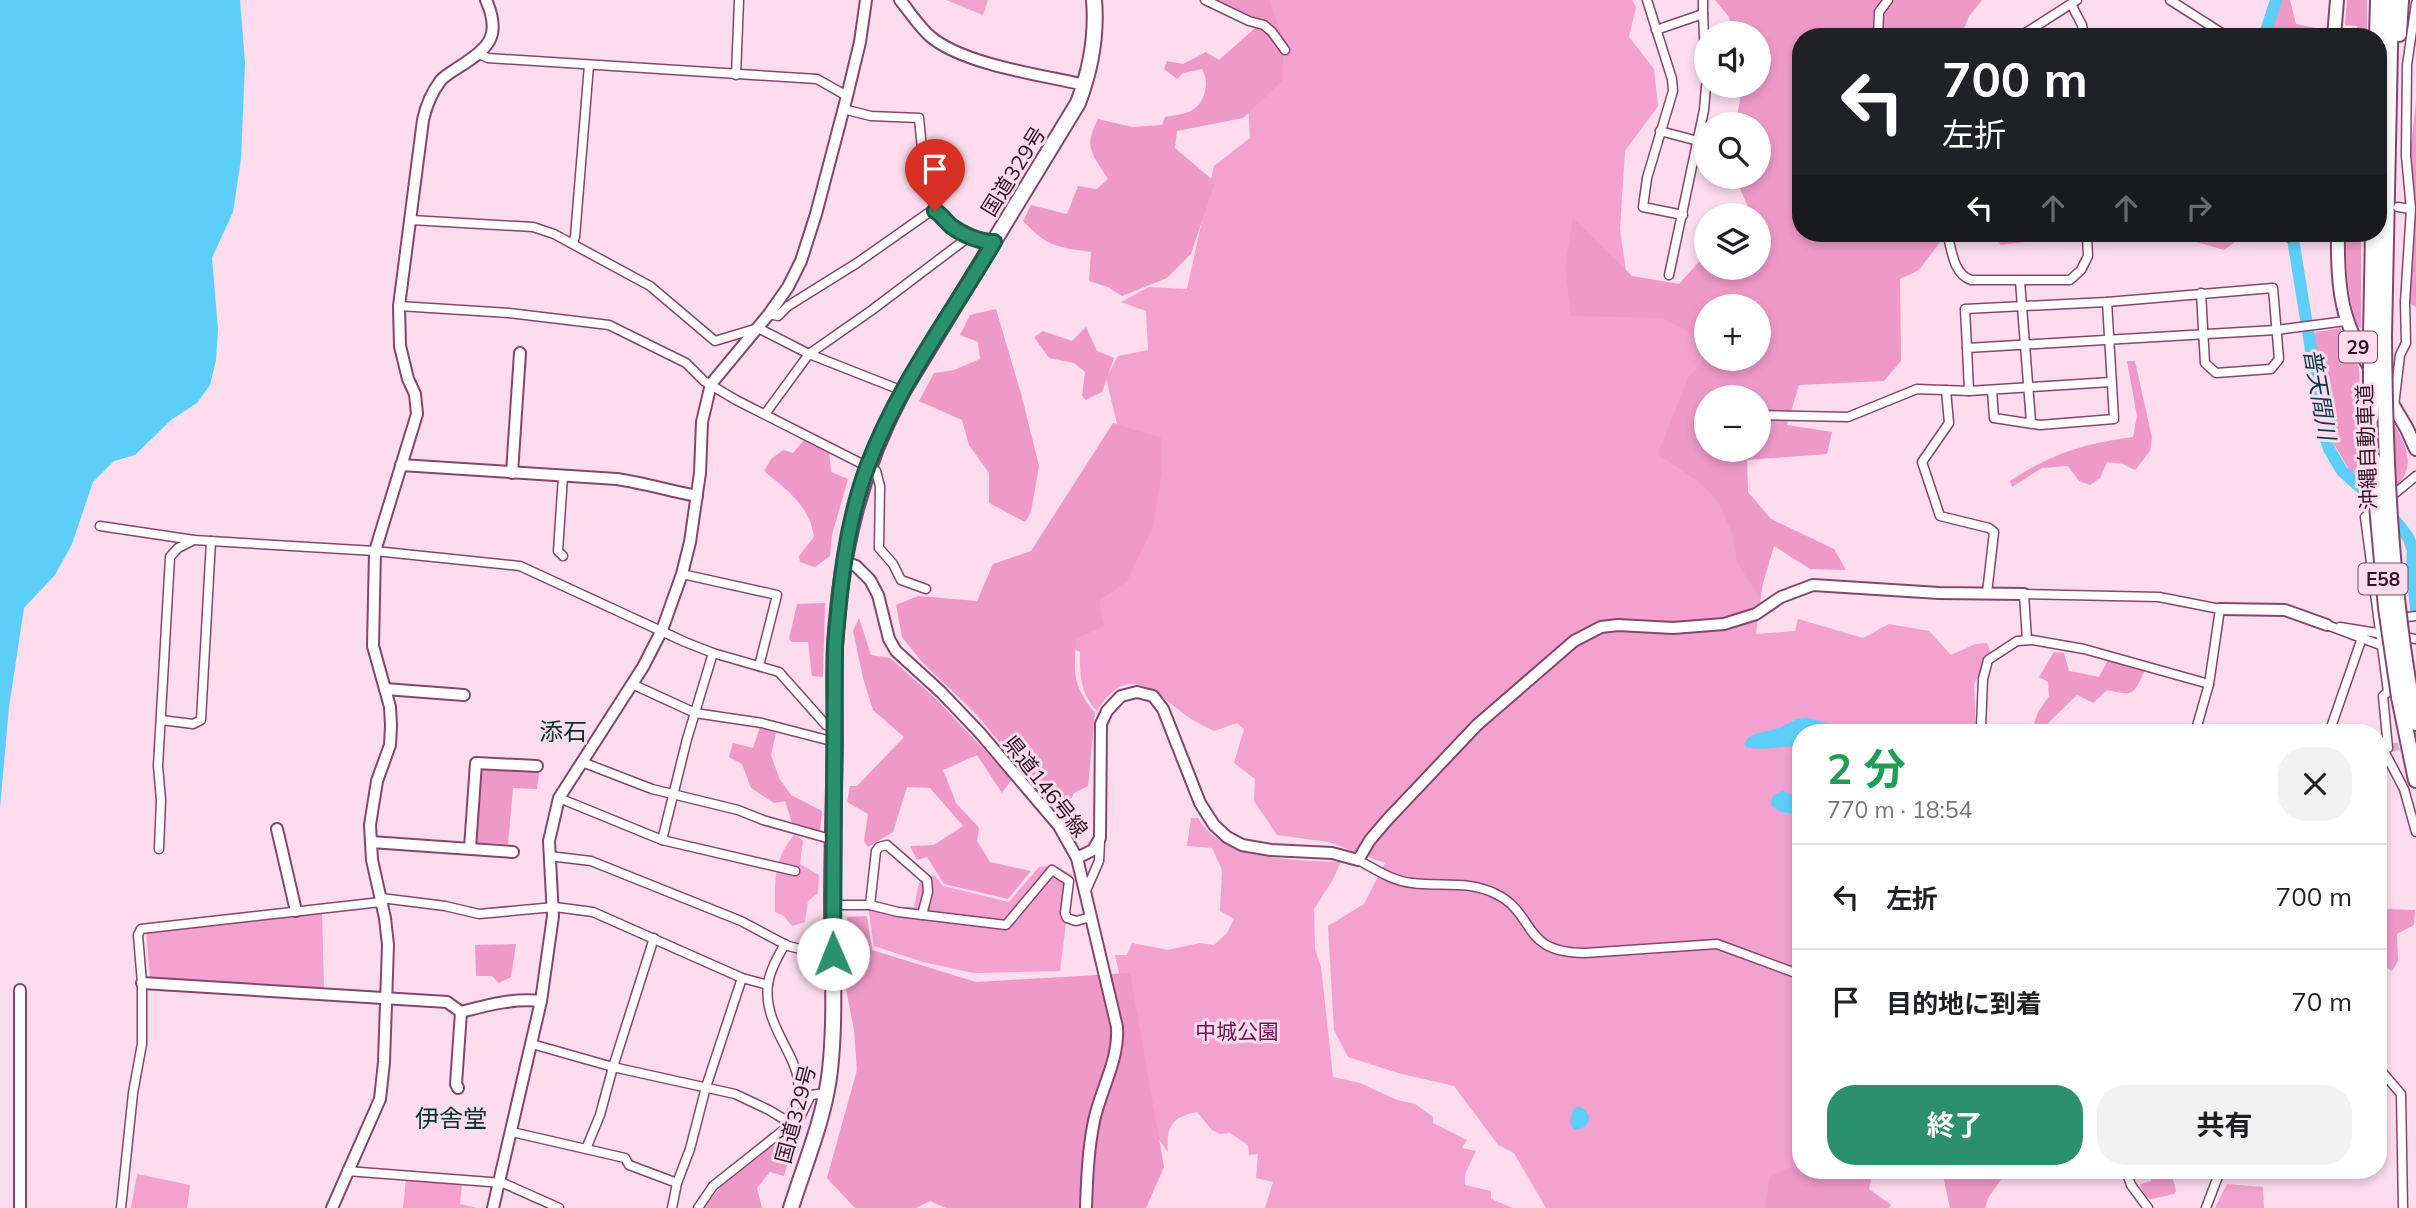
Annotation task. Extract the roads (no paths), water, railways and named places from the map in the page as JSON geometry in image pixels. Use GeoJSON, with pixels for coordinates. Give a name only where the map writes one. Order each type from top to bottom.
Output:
{"type":"FeatureCollection","features":[{"type":"Feature","properties":{"kind":"highway","name":"国道329号"},"geometry":{"type":"LineString","coordinates":[[791,1208],[826,1093],[833,1031],[835,647],[851,524],[868,466],[903,391],[1068,122],[1092,62],[1095,37],[1094,0]]}},
{"type":"Feature","properties":{"kind":"highway"},"geometry":{"type":"LineString","coordinates":[[2377,28],[2378,0]]}},
{"type":"Feature","properties":{"kind":"highway","name":"沖縄自動車道"},"geometry":{"type":"LineString","coordinates":[[2387,112],[2391,0]]}},
{"type":"Feature","properties":{"kind":"highway"},"geometry":{"type":"LineString","coordinates":[[2389,67],[2397,58],[2401,0]]}},
{"type":"Feature","properties":{"kind":"highway","name":"沖縄自動車道"},"geometry":{"type":"LineString","coordinates":[[2373,242],[2389,511],[2405,698],[2416,780]]}},
{"type":"Feature","properties":{"kind":"highway","name":"沖縄自動車道"},"geometry":{"type":"LineString","coordinates":[[2381,242],[2371,417],[2373,459],[2384,595],[2405,698],[2416,723]]}},
{"type":"Feature","properties":{"kind":"main road"},"geometry":{"type":"LineString","coordinates":[[2335,28],[2337,0]]}},
{"type":"Feature","properties":{"kind":"main road","name":"29"},"geometry":{"type":"LineString","coordinates":[[2338,242],[2339,281],[2346,321],[2361,354],[2394,406],[2416,449]]}},
{"type":"Feature","properties":{"kind":"street"},"geometry":{"type":"LineString","coordinates":[[332,1208],[380,1099],[384,1062],[388,945],[372,860],[370,825],[377,780],[390,745],[390,707],[373,646],[375,551],[417,414],[415,394],[408,379],[400,346],[399,306],[422,120],[426,106],[443,78],[479,54],[489,42],[494,31],[494,22],[486,0]]}},
{"type":"Feature","properties":{"kind":"street"},"geometry":{"type":"LineString","coordinates":[[736,75],[739,0]]}},
{"type":"Feature","properties":{"kind":"street"},"geometry":{"type":"LineString","coordinates":[[493,1208],[541,1001],[552,928],[549,856],[551,826],[559,799],[643,667],[662,630],[682,573],[697,496],[702,422],[711,384],[769,314],[788,288],[801,261],[847,96],[860,42],[866,0]]}},
{"type":"Feature","properties":{"kind":"street"},"geometry":{"type":"LineString","coordinates":[[900,0],[931,37],[952,50],[979,60],[1085,85]]}},
{"type":"Feature","properties":{"kind":"street"},"geometry":{"type":"LineString","coordinates":[[1205,0],[1249,22],[1264,25],[1285,50]]}},
{"type":"Feature","properties":{"kind":"street"},"geometry":{"type":"LineString","coordinates":[[1647,0],[1673,90],[1647,178],[1643,207],[1683,215]]}},
{"type":"Feature","properties":{"kind":"street"},"geometry":{"type":"LineString","coordinates":[[1703,0],[1703,21]]}},
{"type":"Feature","properties":{"kind":"street"},"geometry":{"type":"LineString","coordinates":[[1878,28],[1879,12],[1888,0]]}},
{"type":"Feature","properties":{"kind":"street"},"geometry":{"type":"LineString","coordinates":[[2175,1],[2215,28]]}},
{"type":"Feature","properties":{"kind":"street"},"geometry":{"type":"LineString","coordinates":[[2033,28],[2074,2],[2082,28]]}},
{"type":"Feature","properties":{"kind":"street"},"geometry":{"type":"LineString","coordinates":[[2394,406],[2400,355],[2406,343],[2405,302],[2411,209],[2406,156],[2407,65],[2416,3]]}},
{"type":"Feature","properties":{"kind":"street"},"geometry":{"type":"LineString","coordinates":[[1656,30],[1703,14]]}},
{"type":"Feature","properties":{"kind":"street"},"geometry":{"type":"LineString","coordinates":[[479,54],[488,58],[817,79],[847,96]]}},
{"type":"Feature","properties":{"kind":"street"},"geometry":{"type":"LineString","coordinates":[[573,242],[589,65]]}},
{"type":"Feature","properties":{"kind":"street"},"geometry":{"type":"LineString","coordinates":[[843,109],[872,116],[919,118],[922,149],[935,211],[951,226],[970,236],[984,242],[994,242]]}},
{"type":"Feature","properties":{"kind":"street"},"geometry":{"type":"LineString","coordinates":[[1660,131],[1694,140]]}},
{"type":"Feature","properties":{"kind":"street"},"geometry":{"type":"LineString","coordinates":[[1669,275],[1694,161]]}},
{"type":"Feature","properties":{"kind":"street"},"geometry":{"type":"LineString","coordinates":[[2398,208],[2411,209]]}},
{"type":"Feature","properties":{"kind":"street"},"geometry":{"type":"LineString","coordinates":[[769,314],[778,316],[788,306],[857,263],[921,217],[935,211]]}},
{"type":"Feature","properties":{"kind":"street"},"geometry":{"type":"LineString","coordinates":[[411,220],[533,228],[573,242],[650,286],[715,341],[758,328],[809,354],[903,391]]}},
{"type":"Feature","properties":{"kind":"street"},"geometry":{"type":"LineString","coordinates":[[765,414],[809,354],[970,236]]}},
{"type":"Feature","properties":{"kind":"street"},"geometry":{"type":"LineString","coordinates":[[1949,242],[1956,266],[1965,278],[2020,281],[2070,280],[2081,270],[2088,256],[2087,242]]}},
{"type":"Feature","properties":{"kind":"street"},"geometry":{"type":"LineString","coordinates":[[2020,281],[2031,422]]}},
{"type":"Feature","properties":{"kind":"street"},"geometry":{"type":"LineString","coordinates":[[1969,391],[1965,309],[2107,302],[2200,293],[2273,288],[2279,359],[2271,369],[2216,373],[2205,363],[2200,293]]}},
{"type":"Feature","properties":{"kind":"street"},"geometry":{"type":"LineString","coordinates":[[1992,390],[1994,418],[2040,425],[2114,419],[2107,302]]}},
{"type":"Feature","properties":{"kind":"street"},"geometry":{"type":"LineString","coordinates":[[399,306],[509,313],[609,325],[686,363],[704,381],[876,471],[880,486],[879,548],[893,564],[901,580],[926,589]]}},
{"type":"Feature","properties":{"kind":"street"},"geometry":{"type":"LineString","coordinates":[[1967,348],[2276,330],[2346,321]]}},
{"type":"Feature","properties":{"kind":"street"},"geometry":{"type":"LineString","coordinates":[[512,473],[520,353]]}},
{"type":"Feature","properties":{"kind":"street"},"geometry":{"type":"LineString","coordinates":[[1771,415],[1848,417],[1917,389],[1969,391],[2111,382]]}},
{"type":"Feature","properties":{"kind":"street"},"geometry":{"type":"LineString","coordinates":[[1947,390],[1949,423],[1922,462],[1940,516],[1989,528],[1994,532],[1987,593]]}},
{"type":"Feature","properties":{"kind":"street"},"geometry":{"type":"LineString","coordinates":[[401,465],[651,484],[697,496]]}},
{"type":"Feature","properties":{"kind":"street"},"geometry":{"type":"LineString","coordinates":[[563,476],[558,551],[563,556]]}},
{"type":"Feature","properties":{"kind":"street"},"geometry":{"type":"LineString","coordinates":[[2383,724],[2383,696],[2388,692],[2365,517],[2416,476]]}},
{"type":"Feature","properties":{"kind":"street"},"geometry":{"type":"LineString","coordinates":[[100,526],[194,540],[375,551],[520,566],[713,653],[779,672],[835,735]]}},
{"type":"Feature","properties":{"kind":"street"},"geometry":{"type":"LineString","coordinates":[[159,849],[161,800],[158,765],[170,557],[178,548],[194,540]]}},
{"type":"Feature","properties":{"kind":"street"},"geometry":{"type":"LineString","coordinates":[[161,720],[193,724],[201,720],[211,541]]}},
{"type":"Feature","properties":{"kind":"street","name":"県道146号線"},"geometry":{"type":"LineString","coordinates":[[845,562],[856,566],[870,580],[878,595],[889,639],[896,651],[980,733],[1059,826],[1077,858],[1118,1040],[1112,1068],[1094,1120],[1088,1162],[1086,1208]]}},
{"type":"Feature","properties":{"kind":"street"},"geometry":{"type":"LineString","coordinates":[[682,573],[777,595],[759,666]]}},
{"type":"Feature","properties":{"kind":"street"},"geometry":{"type":"LineString","coordinates":[[1358,860],[1387,820],[1477,725],[1574,641],[1601,627],[1618,625],[1673,628],[1724,624],[1756,614],[1781,597],[1813,585],[1939,593],[2159,597],[2220,609],[2285,610],[2363,635],[2381,646],[2416,654]]}},
{"type":"Feature","properties":{"kind":"street"},"geometry":{"type":"LineString","coordinates":[[2024,594],[2027,640]]}},
{"type":"Feature","properties":{"kind":"street"},"geometry":{"type":"LineString","coordinates":[[2198,724],[2209,684],[2220,609]]}},
{"type":"Feature","properties":{"kind":"street"},"geometry":{"type":"LineString","coordinates":[[2377,621],[2412,616]]}},
{"type":"Feature","properties":{"kind":"street"},"geometry":{"type":"LineString","coordinates":[[2363,635],[2379,634],[2416,639]]}},
{"type":"Feature","properties":{"kind":"street"},"geometry":{"type":"LineString","coordinates":[[2332,724],[2363,635]]}},
{"type":"Feature","properties":{"kind":"street"},"geometry":{"type":"LineString","coordinates":[[1981,724],[1983,678],[1988,660],[2017,642],[2027,640],[2084,649],[2209,684]]}},
{"type":"Feature","properties":{"kind":"street"},"geometry":{"type":"LineString","coordinates":[[663,840],[687,739],[713,653]]}},
{"type":"Feature","properties":{"kind":"street"},"geometry":{"type":"LineString","coordinates":[[2412,671],[2416,681]]}},
{"type":"Feature","properties":{"kind":"street"},"geometry":{"type":"LineString","coordinates":[[632,684],[695,713],[835,735]]}},
{"type":"Feature","properties":{"kind":"street"},"geometry":{"type":"LineString","coordinates":[[385,689],[464,695]]}},
{"type":"Feature","properties":{"kind":"street"},"geometry":{"type":"LineString","coordinates":[[1085,893],[1099,861],[1101,724],[1112,702],[1121,696],[1137,692],[1153,696],[1163,709],[1200,803],[1214,825],[1227,837],[1242,845],[1271,850],[1332,853],[1358,860],[1398,881],[1468,885],[1496,893],[1511,904],[1538,940],[1568,953],[1717,944],[1792,972]]}},
{"type":"Feature","properties":{"kind":"street"},"geometry":{"type":"LineString","coordinates":[[2387,752],[2404,789],[2416,832]]}},
{"type":"Feature","properties":{"kind":"street"},"geometry":{"type":"LineString","coordinates":[[582,762],[674,796],[738,810],[834,841]]}},
{"type":"Feature","properties":{"kind":"street"},"geometry":{"type":"LineString","coordinates":[[470,848],[476,763],[537,766]]}},
{"type":"Feature","properties":{"kind":"street"},"geometry":{"type":"LineString","coordinates":[[559,799],[663,840],[794,871]]}},
{"type":"Feature","properties":{"kind":"street"},"geometry":{"type":"LineString","coordinates":[[278,829],[296,911]]}},
{"type":"Feature","properties":{"kind":"street"},"geometry":{"type":"LineString","coordinates":[[1077,858],[1093,850],[1100,838]]}},
{"type":"Feature","properties":{"kind":"street"},"geometry":{"type":"LineString","coordinates":[[371,842],[513,852]]}},
{"type":"Feature","properties":{"kind":"street"},"geometry":{"type":"LineString","coordinates":[[870,905],[876,851],[887,845],[927,880],[928,891],[922,915]]}},
{"type":"Feature","properties":{"kind":"street"},"geometry":{"type":"LineString","coordinates":[[549,856],[591,861],[741,921],[785,944],[817,953],[833,954]]}},
{"type":"Feature","properties":{"kind":"street"},"geometry":{"type":"LineString","coordinates":[[832,905],[870,905],[922,915],[1006,925],[1052,870],[1069,881],[1065,913],[1068,918],[1076,921],[1091,917]]}},
{"type":"Feature","properties":{"kind":"street"},"geometry":{"type":"LineString","coordinates":[[121,1208],[133,1093],[142,1044],[142,983],[138,935],[141,929],[381,900],[445,906],[479,914],[574,908],[593,912],[742,978],[768,985]]}},
{"type":"Feature","properties":{"kind":"street"},"geometry":{"type":"LineString","coordinates":[[586,1149],[600,1115],[654,938]]}},
{"type":"Feature","properties":{"kind":"street"},"geometry":{"type":"LineString","coordinates":[[785,944],[768,985],[772,1019],[796,1067],[801,1090],[789,1123]]}},
{"type":"Feature","properties":{"kind":"street"},"geometry":{"type":"LineString","coordinates":[[672,1208],[706,1087],[742,978]]}},
{"type":"Feature","properties":{"kind":"street"},"geometry":{"type":"LineString","coordinates":[[142,983],[447,1002],[461,1012],[514,1000],[541,1001]]}},
{"type":"Feature","properties":{"kind":"street"},"geometry":{"type":"LineString","coordinates":[[20,990],[20,1208]]}},
{"type":"Feature","properties":{"kind":"street"},"geometry":{"type":"LineString","coordinates":[[458,1088],[456,1084],[461,1012]]}},
{"type":"Feature","properties":{"kind":"street"},"geometry":{"type":"LineString","coordinates":[[533,1044],[613,1067],[735,1094],[789,1123]]}},
{"type":"Feature","properties":{"kind":"street"},"geometry":{"type":"LineString","coordinates":[[2387,1077],[2400,1094],[2403,1208]]}},
{"type":"Feature","properties":{"kind":"street"},"geometry":{"type":"LineString","coordinates":[[698,1208],[713,1186],[789,1123],[800,1117],[811,1096],[826,1093]]}},
{"type":"Feature","properties":{"kind":"street"},"geometry":{"type":"LineString","coordinates":[[512,1132],[625,1158],[629,1165],[677,1183]]}},
{"type":"Feature","properties":{"kind":"street"},"geometry":{"type":"LineString","coordinates":[[347,1171],[499,1183],[559,1208]]}},
{"type":"Feature","properties":{"kind":"street"},"geometry":{"type":"LineString","coordinates":[[2129,1179],[2148,1208]]}},
{"type":"Feature","properties":{"kind":"street"},"geometry":{"type":"LineString","coordinates":[[2206,1208],[2217,1179]]}},
{"type":"Feature","properties":{"kind":"water"},"geometry":{"type":"Polygon","coordinates":[[[0,0],[240,0],[245,63],[241,159],[233,212],[212,258],[218,329],[216,360],[210,385],[197,403],[171,420],[135,455],[114,461],[93,482],[72,544],[55,575],[24,608],[9,707],[0,808],[0,0]]]}},
{"type":"Feature","properties":{"kind":"water"},"geometry":{"type":"Polygon","coordinates":[[[1807,718],[1831,724],[1792,724],[1792,747],[1760,749],[1746,747],[1744,744],[1755,734],[1779,728],[1797,719],[1807,718]]]}},
{"type":"Feature","properties":{"kind":"water"},"geometry":{"type":"Polygon","coordinates":[[[1783,791],[1792,794],[1792,814],[1781,812],[1772,806],[1773,796],[1783,791]]]}},
{"type":"Feature","properties":{"kind":"water"},"geometry":{"type":"Polygon","coordinates":[[[1578,1106],[1587,1112],[1589,1120],[1580,1129],[1574,1130],[1570,1122],[1573,1110],[1578,1106]]]}},
{"type":"Feature","properties":{"kind":"waterway","name":"普天間川"},"geometry":{"type":"LineString","coordinates":[[2267,28],[2276,0]]}},
{"type":"Feature","properties":{"kind":"waterway","name":"普天間川"},"geometry":{"type":"LineString","coordinates":[[2293,242],[2329,449],[2342,471],[2390,514],[2408,537],[2413,550],[2416,609]]}},
{"type":"Feature","properties":{"kind":"tunnel"},"geometry":{"type":"LineString","coordinates":[[2391,748],[2416,742]]}},
{"type":"Feature","properties":{"kind":"district","name":"添石"},"geometry":{"type":"Point","coordinates":[563,731]}},
{"type":"Feature","properties":{"kind":"district","name":"伊舎堂"},"geometry":{"type":"Point","coordinates":[451,1118]}},
{"type":"Feature","properties":{"kind":"park label","name":"中城公園"},"geometry":{"type":"Point","coordinates":[1237,1031]}}]}
